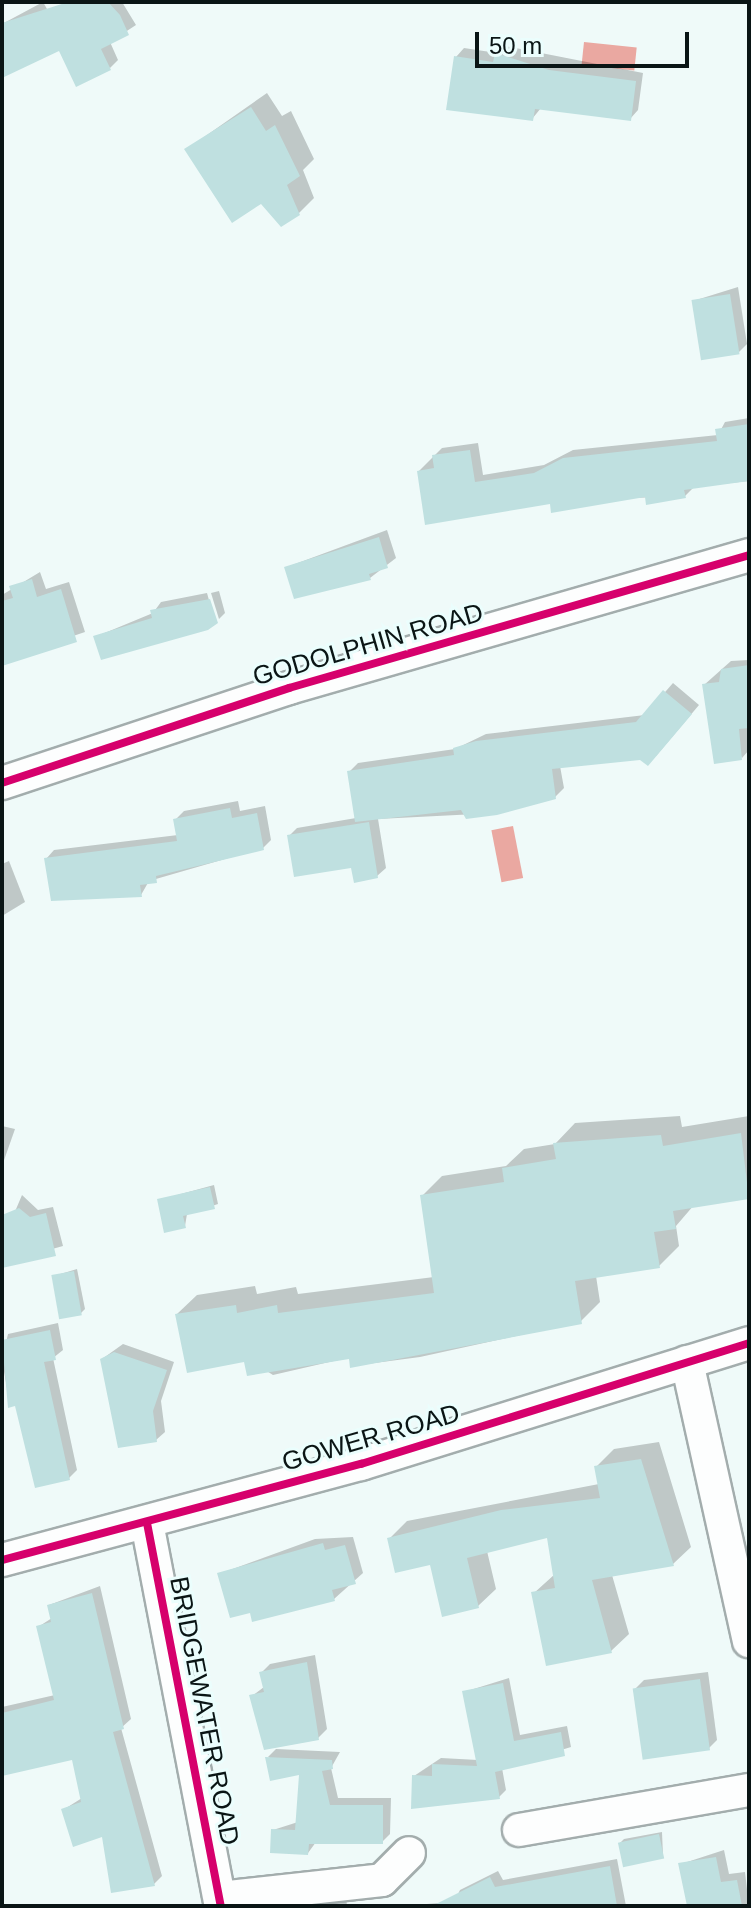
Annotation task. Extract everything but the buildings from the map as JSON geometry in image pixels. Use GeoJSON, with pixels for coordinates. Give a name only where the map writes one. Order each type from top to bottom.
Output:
{"type":"FeatureCollection","features":[{"type":"Feature","properties":{"kind":"street","name":"GODOLPHIN ROAD"},"geometry":{"type":"LineString","coordinates":[[2,783],[289,688],[749,555]]}},
{"type":"Feature","properties":{"kind":"street","name":"GOWER ROAD"},"geometry":{"type":"LineString","coordinates":[[2,1560],[147,1523],[749,1343]]}},
{"type":"Feature","properties":{"kind":"street"},"geometry":{"type":"LineString","coordinates":[[687,1362],[749,1641]]}},
{"type":"Feature","properties":{"kind":"street","name":"BRIDGEWATER ROAD"},"geometry":{"type":"LineString","coordinates":[[147,1523],[221,1902]]}},
{"type":"Feature","properties":{"kind":"street"},"geometry":{"type":"LineString","coordinates":[[519,1830],[749,1790]]}},
{"type":"Feature","properties":{"kind":"street"},"geometry":{"type":"LineString","coordinates":[[221,1902],[382,1880],[409,1853]]}},
{"type":"Feature","properties":{"kind":"shaded area"},"geometry":{"type":"Polygon","coordinates":[[[584,42],[637,48],[634,70],[582,65],[584,42]]]}},
{"type":"Feature","properties":{"kind":"shaded area"},"geometry":{"type":"Polygon","coordinates":[[[513,826],[523,878],[502,882],[491,830],[513,826]]]}},
{"type":"Feature","properties":{"kind":"cycle path"},"geometry":{"type":"LineString","coordinates":[[2,783],[289,688],[749,555]]}},
{"type":"Feature","properties":{"kind":"cycle path"},"geometry":{"type":"LineString","coordinates":[[2,1560],[361,1464],[749,1343]]}},
{"type":"Feature","properties":{"kind":"cycle path"},"geometry":{"type":"LineString","coordinates":[[147,1523],[221,1906]]}}]}
